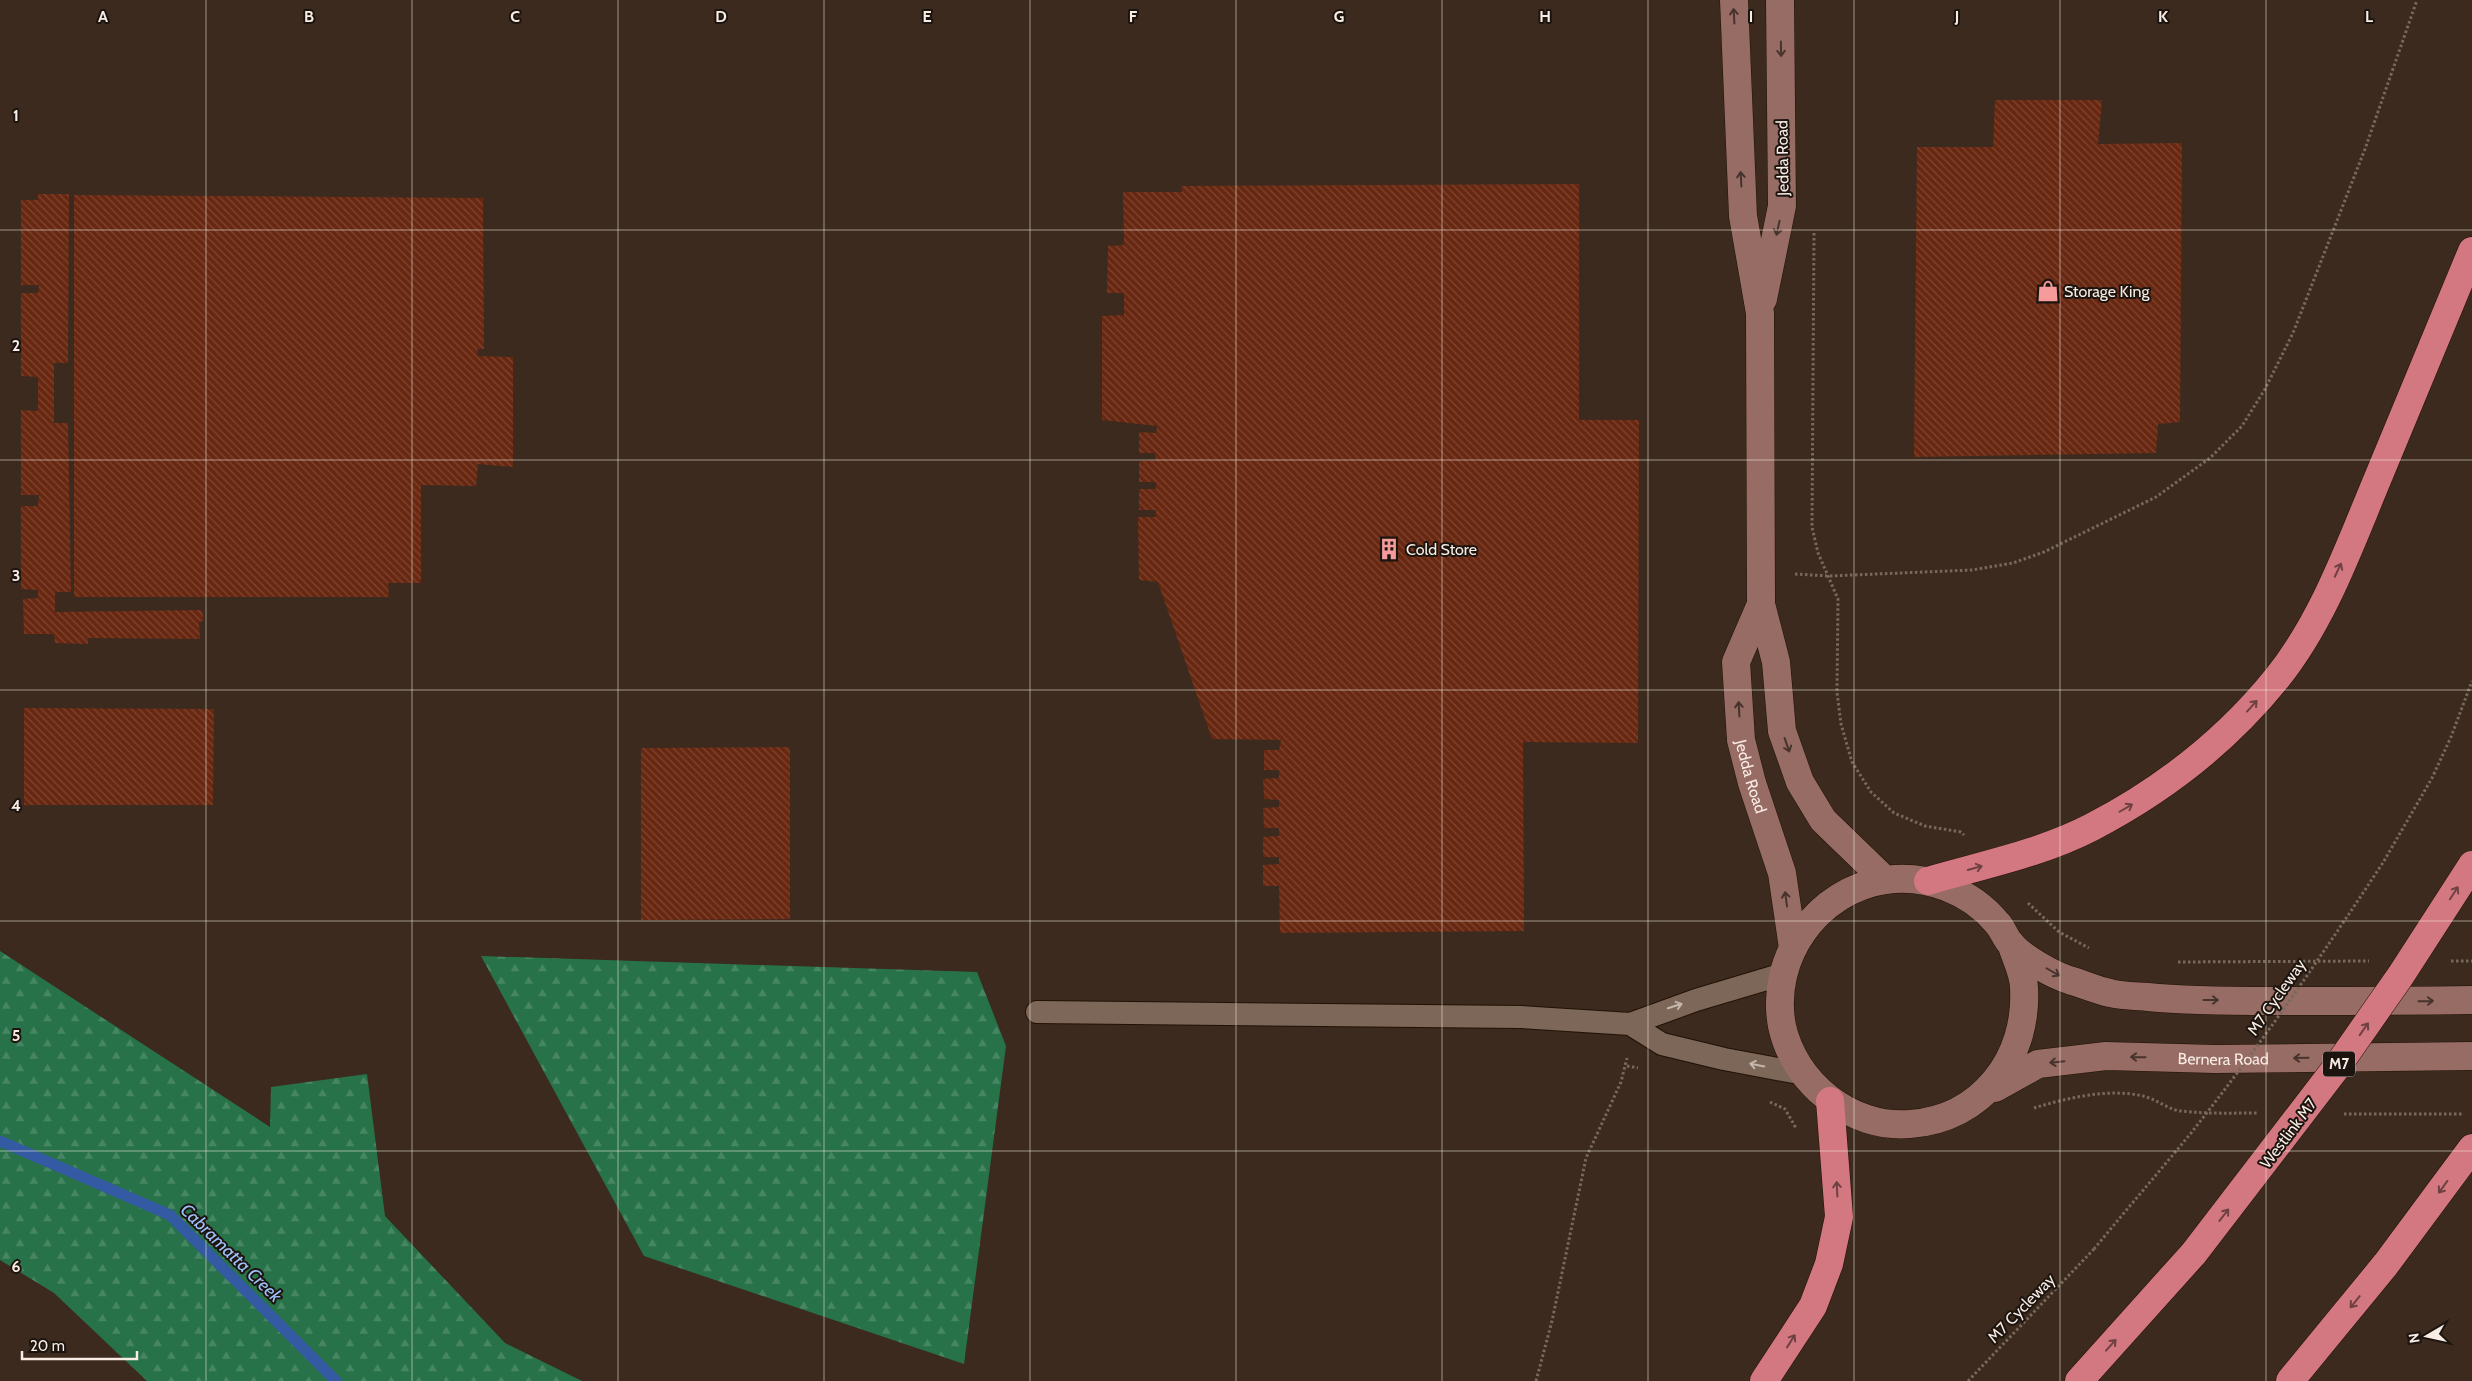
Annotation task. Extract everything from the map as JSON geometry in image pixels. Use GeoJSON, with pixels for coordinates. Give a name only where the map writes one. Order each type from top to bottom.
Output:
{"type":"FeatureCollection","features":[{"type":"Feature","properties":{"kind":"highway"},"geometry":{"type":"LineString","coordinates":[[1928,881],[2044,847],[2090,828],[2142,799],[2198,758],[2239,721],[2278,676],[2313,624],[2350,546],[2472,251]]}},
{"type":"Feature","properties":{"kind":"highway","name":"Westlink M7"},"geometry":{"type":"LineString","coordinates":[[2079,1381],[2194,1253],[2336,1068],[2472,866]]}},
{"type":"Feature","properties":{"kind":"highway"},"geometry":{"type":"LineString","coordinates":[[1764,1381],[1813,1306],[1829,1264],[1839,1217],[1830,1101]]}},
{"type":"Feature","properties":{"kind":"highway"},"geometry":{"type":"LineString","coordinates":[[2290,1381],[2386,1264],[2472,1148]]}},
{"type":"Feature","properties":{"kind":"main road","name":"Jedda Road"},"geometry":{"type":"LineString","coordinates":[[1734,0],[1743,216],[1760,313],[1761,604],[1776,662],[1782,731],[1800,782],[1823,820],[1885,880]]}},
{"type":"Feature","properties":{"kind":"main road","name":"Jedda Road"},"geometry":{"type":"LineString","coordinates":[[1760,313],[1782,206],[1780,0]]}},
{"type":"Feature","properties":{"kind":"main road","name":"Jedda Road"},"geometry":{"type":"LineString","coordinates":[[1761,604],[1736,662],[1741,740],[1752,783],[1782,873],[1793,948]]}},
{"type":"Feature","properties":{"kind":"main road","name":"Bernera Road"},"geometry":{"type":"LineString","coordinates":[[2012,946],[1997,923],[1977,904],[1954,890],[1928,881],[1906,879],[1885,880],[1856,888],[1830,902],[1808,922],[1793,948],[1783,974],[1780,1000],[1782,1026],[1791,1052],[1804,1074],[1830,1101],[1854,1114],[1880,1122],[1908,1125],[1952,1114],[2038,1064],[2106,1056],[2215,1059],[2472,1056]]}},
{"type":"Feature","properties":{"kind":"main road"},"geometry":{"type":"LineString","coordinates":[[2012,946],[2062,978],[2112,994],[2178,1000],[2472,1000]]}},
{"type":"Feature","properties":{"kind":"main road"},"geometry":{"type":"LineString","coordinates":[[1983,1095],[2009,1064],[2023,1026],[2024,984],[2012,946]]}},
{"type":"Feature","properties":{"kind":"lane"},"geometry":{"type":"LineString","coordinates":[[1037,1012],[1522,1017],[1630,1024],[1669,1008],[1783,974]]}},
{"type":"Feature","properties":{"kind":"lane"},"geometry":{"type":"LineString","coordinates":[[1630,1024],[1662,1044],[1724,1059],[1804,1074]]}},
{"type":"Feature","properties":{"kind":"path"},"geometry":{"type":"LineString","coordinates":[[1829,576],[1972,570],[2013,563],[2044,552],[2156,497],[2210,458],[2242,426],[2265,389],[2292,333],[2365,149],[2417,0]]}},
{"type":"Feature","properties":{"kind":"path"},"geometry":{"type":"LineString","coordinates":[[1814,225],[1812,527],[1818,553],[1838,599],[1837,692],[1841,724],[1852,762],[1871,792],[1894,812],[1925,826],[1961,832],[1966,836]]}},
{"type":"Feature","properties":{"kind":"path","name":"M7 Cycleway"},"geometry":{"type":"LineString","coordinates":[[1968,1381],[2094,1249],[2191,1133],[2282,1012],[2384,861],[2432,778],[2451,737],[2472,680]]}},
{"type":"Feature","properties":{"kind":"path"},"geometry":{"type":"LineString","coordinates":[[2024,900],[2059,932],[2095,950]]}},
{"type":"Feature","properties":{"kind":"path"},"geometry":{"type":"LineString","coordinates":[[2170,962],[2373,961]]}},
{"type":"Feature","properties":{"kind":"path"},"geometry":{"type":"LineString","coordinates":[[2442,961],[2472,961]]}},
{"type":"Feature","properties":{"kind":"path"},"geometry":{"type":"LineString","coordinates":[[1536,1381],[1552,1321],[1586,1158],[1626,1066]]}},
{"type":"Feature","properties":{"kind":"path"},"geometry":{"type":"LineString","coordinates":[[2026,1112],[2051,1102],[2072,1098],[2122,1094],[2141,1095],[2159,1100],[2179,1111],[2261,1113]]}},
{"type":"Feature","properties":{"kind":"path"},"geometry":{"type":"LineString","coordinates":[[2341,1114],[2472,1114]]}},
{"type":"Feature","properties":{"kind":"green space"},"geometry":{"type":"Polygon","coordinates":[[[0,951],[270,1127],[271,1087],[367,1074],[385,1216],[505,1343],[582,1381],[147,1381],[54,1293],[0,1260],[0,951]]]}},
{"type":"Feature","properties":{"kind":"green space"},"geometry":{"type":"Polygon","coordinates":[[[481,956],[977,972],[1006,1046],[964,1364],[644,1256],[481,956]]]}},
{"type":"Feature","properties":{"kind":"building","name":"Storage King"},"geometry":{"type":"Polygon","coordinates":[[[1995,100],[2102,100],[2098,144],[2182,143],[2180,422],[2158,424],[2156,453],[1914,457],[1917,147],[1993,147],[1995,100]]]}},
{"type":"Feature","properties":{"kind":"building","name":"Cold Store"},"geometry":{"type":"Polygon","coordinates":[[[1579,184],[1579,420],[1639,420],[1638,743],[1523,742],[1524,931],[1280,933],[1279,886],[1263,886],[1263,865],[1279,864],[1279,857],[1263,857],[1263,837],[1279,836],[1279,828],[1264,828],[1263,808],[1279,807],[1279,800],[1264,799],[1263,779],[1279,778],[1279,770],[1264,770],[1264,750],[1279,750],[1281,740],[1212,739],[1158,582],[1139,580],[1138,517],[1156,517],[1156,510],[1139,510],[1139,489],[1156,489],[1156,482],[1139,482],[1139,461],[1156,460],[1155,453],[1139,453],[1139,432],[1156,433],[1157,426],[1102,420],[1102,316],[1124,315],[1124,293],[1107,293],[1108,246],[1124,245],[1123,192],[1182,192],[1181,186],[1579,184]]]}},
{"type":"Feature","properties":{"kind":"building"},"geometry":{"type":"Polygon","coordinates":[[[38,194],[69,194],[68,363],[54,363],[54,423],[68,423],[71,592],[55,592],[55,612],[202,610],[204,621],[199,622],[200,639],[88,638],[88,644],[55,643],[54,634],[24,634],[23,599],[38,598],[38,590],[21,589],[21,506],[38,506],[39,495],[21,495],[21,410],[38,411],[38,377],[21,376],[21,293],[38,293],[39,285],[21,285],[21,200],[38,200],[38,194]]]}},
{"type":"Feature","properties":{"kind":"building"},"geometry":{"type":"Polygon","coordinates":[[[74,195],[483,198],[484,349],[478,349],[477,356],[513,357],[513,467],[478,464],[476,486],[421,485],[421,583],[388,583],[389,597],[74,597],[74,195]]]}},
{"type":"Feature","properties":{"kind":"building"},"geometry":{"type":"Polygon","coordinates":[[[24,708],[214,709],[213,805],[24,805],[24,708]]]}},
{"type":"Feature","properties":{"kind":"building"},"geometry":{"type":"Polygon","coordinates":[[[790,747],[790,919],[641,920],[641,748],[790,747]]]}},
{"type":"Feature","properties":{"kind":"waterway","name":"Cabramatta Creek"},"geometry":{"type":"LineString","coordinates":[[0,1141],[170,1215],[336,1381]]}},
{"type":"Feature","properties":{"kind":"place","name":"Storage King"},"geometry":{"type":"Point","coordinates":[2048,291]}},
{"type":"Feature","properties":{"kind":"place","name":"Cold Store"},"geometry":{"type":"Point","coordinates":[1389,549]}}]}
